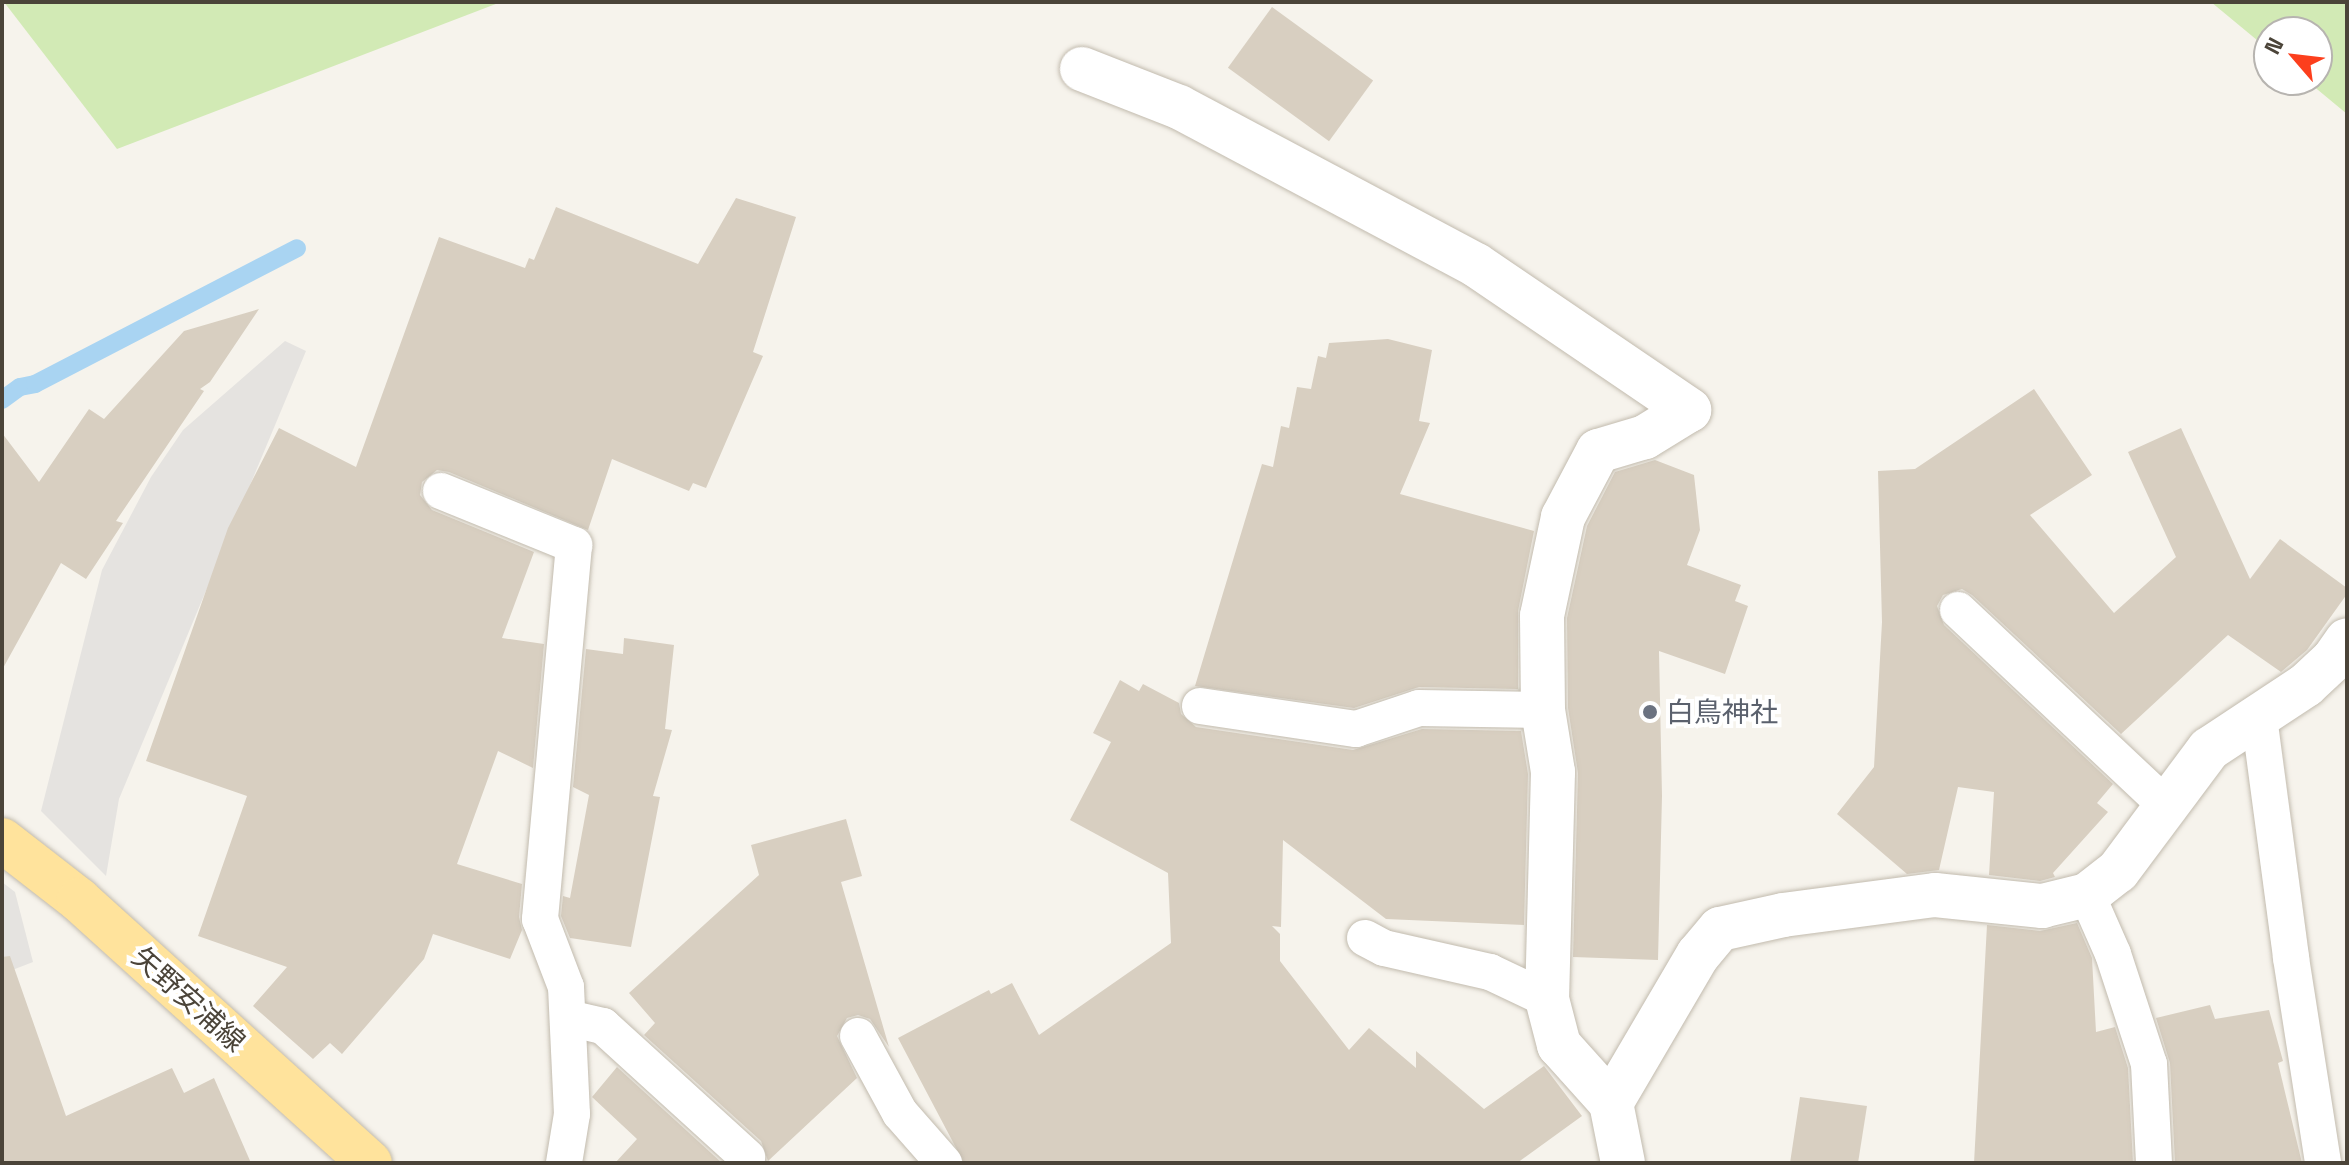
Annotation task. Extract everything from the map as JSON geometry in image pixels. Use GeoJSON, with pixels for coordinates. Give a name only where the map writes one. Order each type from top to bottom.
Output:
{"type":"FeatureCollection","features":[{"type":"Feature","properties":{"kind":"main road","name":"矢野安浦線"},"geometry":{"type":"LineString","coordinates":[[2,840],[79,900],[370,1163]]}},
{"type":"Feature","properties":{"kind":"street"},"geometry":{"type":"LineString","coordinates":[[1082,69],[1179,107],[1476,265],[1689,410],[1645,437],[1598,451],[1563,517],[1542,616],[1543,710],[1553,772],[1547,999],[1559,1045],[1611,1103],[1623,1163]]}},
{"type":"Feature","properties":{"kind":"street"},"geometry":{"type":"LineString","coordinates":[[1611,1103],[1698,955],[1720,929],[1783,915],[1935,895],[2042,906],[2087,895],[2118,871],[2209,749],[2306,685],[2333,660],[2347,640]]}},
{"type":"Feature","properties":{"kind":"lane"},"geometry":{"type":"LineString","coordinates":[[441,491],[574,545],[540,919],[566,987],[572,1114],[564,1163]]}},
{"type":"Feature","properties":{"kind":"lane"},"geometry":{"type":"LineString","coordinates":[[1958,610],[2167,806]]}},
{"type":"Feature","properties":{"kind":"lane"},"geometry":{"type":"LineString","coordinates":[[1200,706],[1356,729],[1419,708],[1543,710]]}},
{"type":"Feature","properties":{"kind":"lane"},"geometry":{"type":"LineString","coordinates":[[2259,717],[2291,958],[2323,1163]]}},
{"type":"Feature","properties":{"kind":"lane"},"geometry":{"type":"LineString","coordinates":[[2087,895],[2113,954],[2149,1064],[2154,1163]]}},
{"type":"Feature","properties":{"kind":"lane"},"geometry":{"type":"LineString","coordinates":[[1365,938],[1384,948],[1490,972],[1547,999]]}},
{"type":"Feature","properties":{"kind":"lane"},"geometry":{"type":"LineString","coordinates":[[568,1018],[603,1026],[747,1157]]}},
{"type":"Feature","properties":{"kind":"lane"},"geometry":{"type":"LineString","coordinates":[[858,1036],[900,1113],[944,1163]]}},
{"type":"Feature","properties":{"kind":"green space"},"geometry":{"type":"Polygon","coordinates":[[[4,2],[501,2],[117,149],[4,2]]]}},
{"type":"Feature","properties":{"kind":"green space"},"geometry":{"type":"Polygon","coordinates":[[[2211,2],[2347,2],[2347,114],[2325,96],[2333,96],[2333,16],[2253,16],[2253,37],[2211,2]]]}},
{"type":"Feature","properties":{"kind":"shaded area"},"geometry":{"type":"Polygon","coordinates":[[[285,341],[306,351],[119,799],[106,876],[41,811],[102,570],[151,477],[183,430],[285,341]]]}},
{"type":"Feature","properties":{"kind":"shaded area"},"geometry":{"type":"Polygon","coordinates":[[[2,882],[15,892],[33,962],[2,974],[2,882]]]}},
{"type":"Feature","properties":{"kind":"building"},"geometry":{"type":"Polygon","coordinates":[[[1272,7],[1373,80],[1329,141],[1228,68],[1272,7]]]}},
{"type":"Feature","properties":{"kind":"building"},"geometry":{"type":"Polygon","coordinates":[[[736,198],[796,217],[753,352],[763,356],[706,488],[693,483],[689,491],[612,459],[588,530],[449,472],[437,470],[422,482],[420,495],[432,510],[534,552],[502,638],[544,644],[533,768],[498,751],[457,864],[522,884],[519,917],[522,930],[510,959],[433,934],[424,959],[342,1054],[330,1043],[313,1059],[253,1006],[287,967],[198,936],[247,796],[146,761],[228,528],[279,428],[356,467],[439,237],[525,268],[529,258],[534,260],[556,207],[698,264],[736,198]]]}},
{"type":"Feature","properties":{"kind":"building"},"geometry":{"type":"Polygon","coordinates":[[[259,309],[210,382],[200,389],[204,391],[116,521],[123,523],[86,579],[61,563],[2,670],[2,433],[39,482],[89,409],[104,419],[184,331],[259,309]]]}},
{"type":"Feature","properties":{"kind":"building"},"geometry":{"type":"Polygon","coordinates":[[[1388,339],[1432,350],[1419,421],[1430,423],[1400,494],[1534,531],[1518,611],[1518,689],[1419,687],[1354,708],[1195,686],[1262,464],[1273,467],[1281,426],[1289,428],[1297,387],[1311,389],[1318,356],[1326,358],[1329,343],[1388,339]]]}},
{"type":"Feature","properties":{"kind":"building"},"geometry":{"type":"Polygon","coordinates":[[[2034,389],[2092,475],[2030,515],[2114,613],[2176,557],[2128,452],[2181,428],[2250,579],[2280,539],[2347,588],[2347,594],[2307,650],[2281,672],[2228,635],[2121,734],[1972,595],[1962,589],[1943,595],[1937,606],[1944,625],[2113,784],[2097,803],[2108,812],[2053,873],[2055,877],[2040,881],[1989,875],[1994,792],[1958,787],[1939,870],[1907,874],[1837,814],[1874,767],[1882,622],[1878,471],[1915,469],[2034,389]]]}},
{"type":"Feature","properties":{"kind":"building"},"geometry":{"type":"Polygon","coordinates":[[[1655,460],[1694,475],[1700,530],[1687,565],[1741,585],[1735,601],[1748,606],[1725,674],[1659,651],[1662,796],[1658,960],[1573,957],[1578,773],[1568,708],[1567,618],[1587,526],[1615,472],[1655,460]]]}},
{"type":"Feature","properties":{"kind":"building"},"geometry":{"type":"Polygon","coordinates":[[[624,638],[674,645],[665,729],[672,730],[653,796],[660,797],[631,947],[570,938],[561,916],[563,896],[570,898],[589,795],[573,787],[586,649],[623,654],[624,638]]]}},
{"type":"Feature","properties":{"kind":"building"},"geometry":{"type":"Polygon","coordinates":[[[1120,680],[1139,691],[1143,684],[1179,703],[1181,714],[1196,727],[1353,750],[1422,729],[1521,731],[1528,774],[1524,925],[1386,919],[1283,840],[1281,927],[1272,926],[1280,934],[1280,961],[1349,1050],[1369,1028],[1416,1068],[1416,1051],[1484,1109],[1544,1066],[1582,1116],[1517,1163],[964,1163],[898,1038],[989,990],[991,994],[1012,983],[1039,1035],[1171,943],[1168,873],[1070,820],[1111,742],[1093,733],[1120,680]]]}},
{"type":"Feature","properties":{"kind":"building"},"geometry":{"type":"Polygon","coordinates":[[[846,819],[862,876],[841,882],[889,1047],[870,1019],[858,1015],[847,1018],[837,1036],[857,1078],[768,1161],[761,1141],[644,1035],[655,1023],[629,993],[759,875],[751,845],[846,819]]]}},
{"type":"Feature","properties":{"kind":"building"},"geometry":{"type":"Polygon","coordinates":[[[2077,923],[2092,958],[2096,1032],[2115,1027],[2128,1068],[2133,1163],[1974,1163],[1987,925],[2040,931],[2077,923]]]}},
{"type":"Feature","properties":{"kind":"building"},"geometry":{"type":"Polygon","coordinates":[[[10,956],[66,1116],[172,1068],[184,1093],[214,1078],[251,1163],[2,1163],[2,957],[10,956]]]}},
{"type":"Feature","properties":{"kind":"building"},"geometry":{"type":"Polygon","coordinates":[[[2210,1005],[2215,1019],[2269,1010],[2283,1061],[2278,1063],[2302,1163],[2175,1163],[2170,1063],[2156,1018],[2210,1005]]]}},
{"type":"Feature","properties":{"kind":"building"},"geometry":{"type":"Polygon","coordinates":[[[617,1067],[722,1163],[615,1163],[637,1139],[592,1097],[617,1067]]]}},
{"type":"Feature","properties":{"kind":"building"},"geometry":{"type":"Polygon","coordinates":[[[1800,1097],[1867,1106],[1858,1163],[1790,1163],[1800,1097]]]}},
{"type":"Feature","properties":{"kind":"waterway"},"geometry":{"type":"LineString","coordinates":[[2,400],[20,387],[35,384],[297,248]]}},
{"type":"Feature","properties":{"kind":"place","name":"白鳥神社"},"geometry":{"type":"Point","coordinates":[1650,712]}}]}
